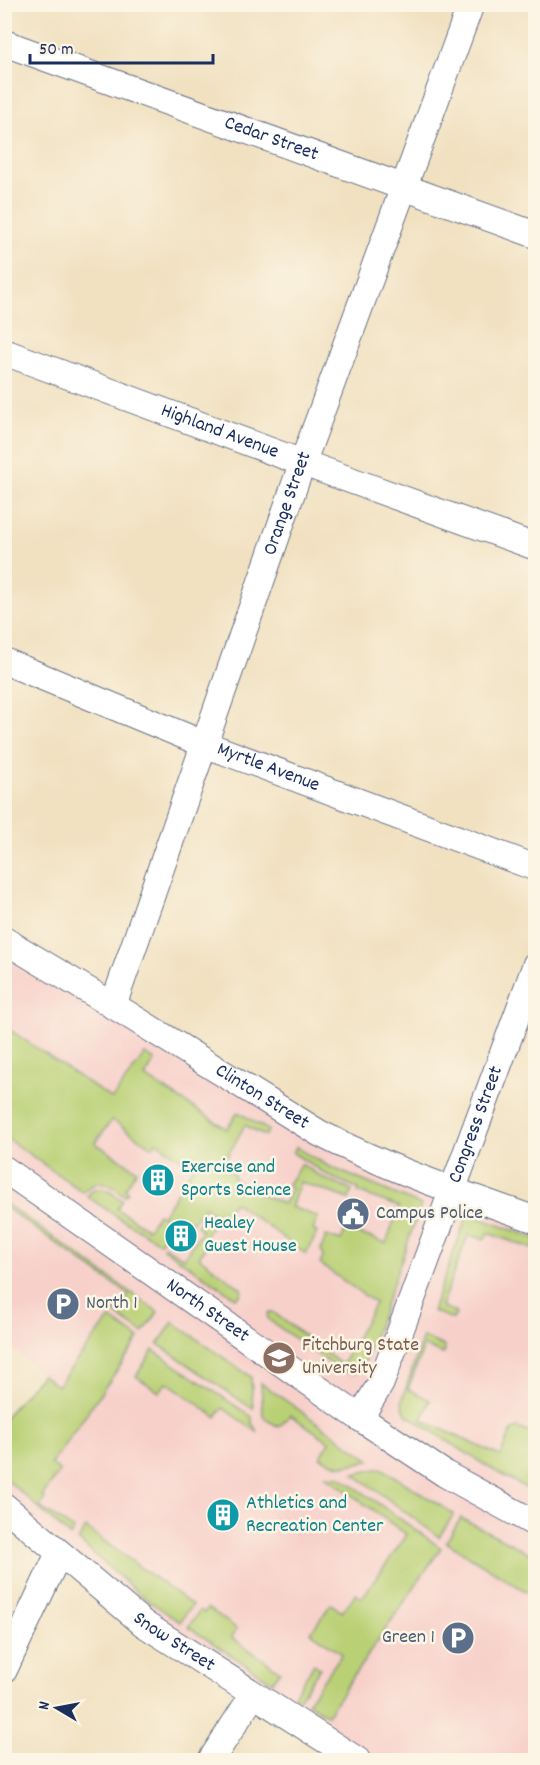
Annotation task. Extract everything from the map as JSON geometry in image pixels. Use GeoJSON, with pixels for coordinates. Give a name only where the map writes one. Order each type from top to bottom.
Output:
{"type":"FeatureCollection","features":[{"type":"Feature","properties":{"kind":"street","name":"Orange Street"},"geometry":{"type":"LineString","coordinates":[[113,1006],[303,463],[471,4]]}},
{"type":"Feature","properties":{"kind":"street","name":"Cedar Street"},"geometry":{"type":"LineString","coordinates":[[4,43],[536,235]]}},
{"type":"Feature","properties":{"kind":"street","name":"Highland Avenue"},"geometry":{"type":"LineString","coordinates":[[4,352],[536,547]]}},
{"type":"Feature","properties":{"kind":"street","name":"Myrtle Avenue"},"geometry":{"type":"LineString","coordinates":[[4,661],[204,744],[536,868]]}},
{"type":"Feature","properties":{"kind":"street","name":"Clinton Street"},"geometry":{"type":"LineString","coordinates":[[4,940],[343,1146],[536,1220]]}},
{"type":"Feature","properties":{"kind":"street","name":"Congress Street"},"geometry":{"type":"LineString","coordinates":[[360,1418],[381,1383],[536,963]]}},
{"type":"Feature","properties":{"kind":"street","name":"North Street"},"geometry":{"type":"LineString","coordinates":[[4,1169],[360,1418],[445,1474],[536,1524]]}},
{"type":"Feature","properties":{"kind":"street","name":"Snow Street"},"geometry":{"type":"LineString","coordinates":[[4,1506],[144,1624],[357,1761]]}},
{"type":"Feature","properties":{"kind":"street"},"geometry":{"type":"LineString","coordinates":[[4,1670],[59,1553]]}},
{"type":"Feature","properties":{"kind":"street"},"geometry":{"type":"LineString","coordinates":[[211,1761],[253,1695]]}},
{"type":"Feature","properties":{"kind":"shaded area","name":"Fitchburg State University"},"geometry":{"type":"Polygon","coordinates":[[[5,940],[319,1133],[535,1220],[536,1488],[524,1518],[536,1524],[535,1760],[357,1760],[253,1695],[5,1506],[5,1417],[42,1374],[5,1342],[5,940]]]}},
{"type":"Feature","properties":{"kind":"green space"},"geometry":{"type":"Polygon","coordinates":[[[4,1026],[112,1099],[145,1054],[155,1060],[145,1077],[227,1129],[238,1112],[268,1130],[266,1135],[263,1135],[245,1125],[222,1166],[234,1174],[234,1179],[284,1204],[291,1188],[287,1186],[301,1164],[323,1178],[352,1191],[349,1199],[300,1182],[291,1207],[318,1217],[313,1230],[317,1232],[306,1254],[234,1202],[221,1218],[204,1207],[192,1223],[178,1214],[160,1243],[87,1196],[96,1189],[109,1191],[122,1200],[117,1209],[148,1229],[158,1214],[162,1216],[193,1167],[156,1142],[152,1147],[112,1120],[95,1143],[137,1170],[125,1189],[128,1192],[125,1196],[104,1183],[94,1184],[83,1192],[5,1137],[4,1026]]]}},
{"type":"Feature","properties":{"kind":"green space"},"geometry":{"type":"Polygon","coordinates":[[[296,1147],[328,1166],[421,1205],[365,1362],[355,1373],[341,1371],[269,1320],[267,1316],[269,1312],[273,1312],[342,1365],[375,1303],[320,1264],[323,1258],[321,1250],[326,1236],[341,1241],[346,1229],[386,1243],[399,1207],[358,1192],[359,1189],[329,1176],[293,1153],[296,1147]]]}},
{"type":"Feature","properties":{"kind":"green space"},"geometry":{"type":"Polygon","coordinates":[[[5,1203],[158,1312],[143,1333],[114,1313],[129,1295],[5,1207],[5,1203]]]}},
{"type":"Feature","properties":{"kind":"green space"},"geometry":{"type":"Polygon","coordinates":[[[205,1214],[215,1220],[204,1238],[206,1246],[199,1257],[242,1289],[241,1295],[236,1298],[163,1248],[164,1246],[184,1258],[202,1230],[197,1226],[205,1214]]]}},
{"type":"Feature","properties":{"kind":"green space"},"geometry":{"type":"Polygon","coordinates":[[[468,1214],[535,1238],[535,1250],[488,1233],[484,1239],[468,1235],[441,1306],[455,1312],[453,1319],[432,1311],[468,1214]]]}},
{"type":"Feature","properties":{"kind":"green space"},"geometry":{"type":"Polygon","coordinates":[[[110,1318],[139,1339],[51,1464],[60,1471],[42,1496],[45,1498],[40,1507],[74,1530],[70,1536],[5,1478],[5,1417],[42,1374],[57,1386],[110,1318]]]}},
{"type":"Feature","properties":{"kind":"green space"},"geometry":{"type":"Polygon","coordinates":[[[173,1322],[251,1377],[253,1409],[158,1344],[173,1322]]]}},
{"type":"Feature","properties":{"kind":"green space"},"geometry":{"type":"Polygon","coordinates":[[[423,1337],[444,1346],[445,1351],[443,1354],[424,1346],[408,1389],[430,1400],[422,1420],[500,1456],[512,1430],[518,1428],[533,1434],[535,1429],[535,1493],[488,1467],[407,1415],[403,1407],[403,1397],[423,1337]]]}},
{"type":"Feature","properties":{"kind":"green space"},"geometry":{"type":"Polygon","coordinates":[[[153,1350],[252,1417],[252,1423],[258,1433],[223,1408],[216,1417],[167,1382],[159,1392],[136,1376],[153,1350]]]}},
{"type":"Feature","properties":{"kind":"green space"},"geometry":{"type":"Polygon","coordinates":[[[261,1383],[370,1460],[350,1465],[334,1463],[320,1457],[330,1442],[290,1415],[279,1427],[265,1419],[261,1383]]]}},
{"type":"Feature","properties":{"kind":"green space"},"geometry":{"type":"Polygon","coordinates":[[[381,1468],[454,1514],[439,1537],[354,1474],[381,1468]]]}},
{"type":"Feature","properties":{"kind":"green space"},"geometry":{"type":"Polygon","coordinates":[[[326,1476],[341,1477],[441,1548],[327,1715],[307,1703],[342,1654],[311,1632],[331,1604],[342,1612],[356,1594],[362,1598],[407,1535],[326,1476]]]}},
{"type":"Feature","properties":{"kind":"green space"},"geometry":{"type":"Polygon","coordinates":[[[461,1518],[535,1556],[535,1597],[446,1542],[461,1518]]]}},
{"type":"Feature","properties":{"kind":"green space"},"geometry":{"type":"Polygon","coordinates":[[[86,1528],[192,1605],[180,1622],[139,1594],[78,1540],[86,1528]]]}},
{"type":"Feature","properties":{"kind":"green space"},"geometry":{"type":"Polygon","coordinates":[[[208,1608],[237,1629],[231,1637],[280,1671],[272,1682],[188,1627],[200,1610],[204,1613],[208,1608]]]}},
{"type":"Feature","properties":{"kind":"green space"},"geometry":{"type":"Polygon","coordinates":[[[314,1664],[320,1668],[299,1699],[294,1695],[314,1664]]]}},
{"type":"Feature","properties":{"kind":"place","name":"Exercise and Sports Science"},"geometry":{"type":"Point","coordinates":[158,1180]}},
{"type":"Feature","properties":{"kind":"place","name":"Campus Police"},"geometry":{"type":"Point","coordinates":[353,1214]}},
{"type":"Feature","properties":{"kind":"place","name":"Healey Guest House"},"geometry":{"type":"Point","coordinates":[181,1236]}},
{"type":"Feature","properties":{"kind":"place","name":"North 1"},"geometry":{"type":"Point","coordinates":[63,1304]}},
{"type":"Feature","properties":{"kind":"place","name":"Fitchburg State University"},"geometry":{"type":"Point","coordinates":[279,1358]}},
{"type":"Feature","properties":{"kind":"place","name":"Athletics and Recreation Center"},"geometry":{"type":"Point","coordinates":[223,1515]}},
{"type":"Feature","properties":{"kind":"place","name":"Green 1"},"geometry":{"type":"Point","coordinates":[458,1638]}}]}
